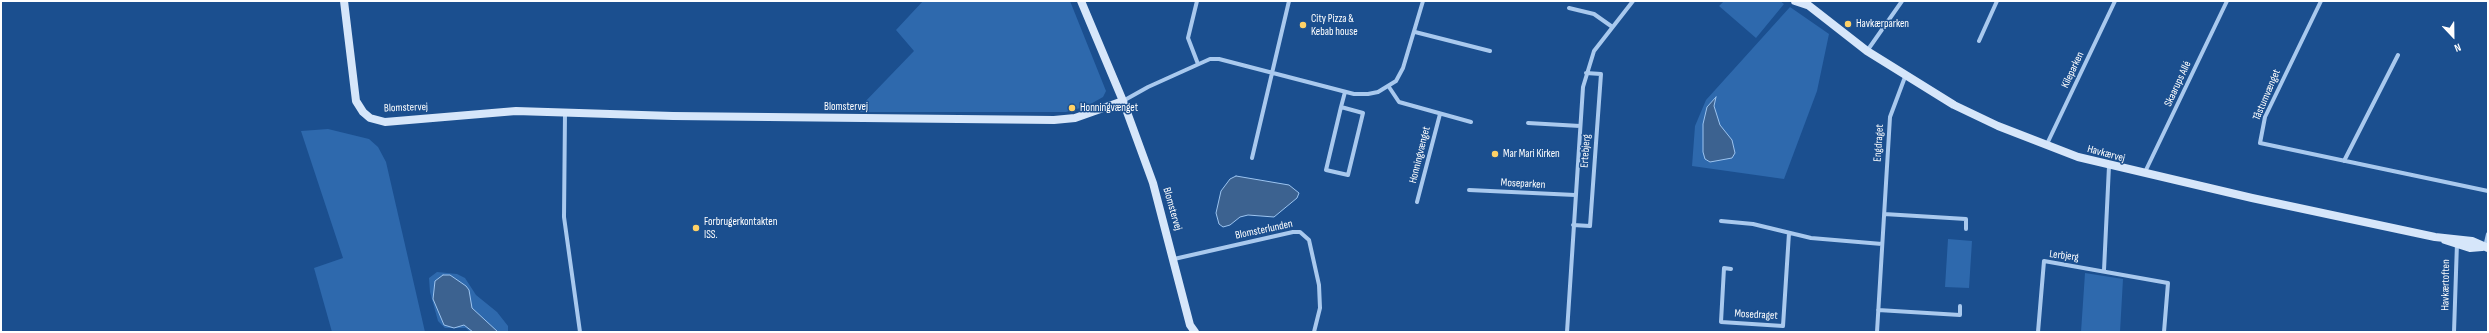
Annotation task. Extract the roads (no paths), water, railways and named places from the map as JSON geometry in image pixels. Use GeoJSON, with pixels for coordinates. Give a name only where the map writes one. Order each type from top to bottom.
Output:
{"type":"FeatureCollection","features":[{"type":"Feature","properties":{"kind":"street","name":"Blomstervej"},"geometry":{"type":"LineString","coordinates":[[344,1],[356,101],[363,112],[370,118],[385,122],[516,111],[1054,120],[1075,118],[1123,101]]}},
{"type":"Feature","properties":{"kind":"street","name":"Blomstervej"},"geometry":{"type":"LineString","coordinates":[[1080,1],[1123,101],[1153,183],[1174,259],[1191,330]]}},
{"type":"Feature","properties":{"kind":"street"},"geometry":{"type":"LineString","coordinates":[[1197,1],[1188,38],[1198,64]]}},
{"type":"Feature","properties":{"kind":"street"},"geometry":{"type":"LineString","coordinates":[[1252,158],[1289,1]]}},
{"type":"Feature","properties":{"kind":"street"},"geometry":{"type":"LineString","coordinates":[[1123,101],[1144,88],[1210,59],[1219,59],[1345,92],[1368,94],[1389,87],[1404,68],[1423,1]]}},
{"type":"Feature","properties":{"kind":"street","name":"Ertebjerg"},"geometry":{"type":"LineString","coordinates":[[1567,332],[1580,126],[1586,73],[1594,51],[1611,26],[1633,1]]}},
{"type":"Feature","properties":{"kind":"street","name":"Havkærvej"},"geometry":{"type":"LineString","coordinates":[[1795,1],[1805,3],[1867,51],[1905,77],[1954,105],[2046,146],[2109,166],[2144,175],[2435,237],[2457,242],[2470,248],[2486,248]]}},
{"type":"Feature","properties":{"kind":"street"},"geometry":{"type":"LineString","coordinates":[[1867,51],[1902,1]]}},
{"type":"Feature","properties":{"kind":"street"},"geometry":{"type":"LineString","coordinates":[[1979,41],[1997,1]]}},
{"type":"Feature","properties":{"kind":"street","name":"Kileparken"},"geometry":{"type":"LineString","coordinates":[[2046,146],[2115,1]]}},
{"type":"Feature","properties":{"kind":"street","name":"Skaarups Allé"},"geometry":{"type":"LineString","coordinates":[[2144,175],[2227,1]]}},
{"type":"Feature","properties":{"kind":"street","name":"Tåstumvænget"},"geometry":{"type":"LineString","coordinates":[[2321,1],[2268,112],[2260,143],[2488,191]]}},
{"type":"Feature","properties":{"kind":"street"},"geometry":{"type":"LineString","coordinates":[[1569,8],[1594,14],[1611,26]]}},
{"type":"Feature","properties":{"kind":"street"},"geometry":{"type":"LineString","coordinates":[[1415,32],[1490,51]]}},
{"type":"Feature","properties":{"kind":"street"},"geometry":{"type":"LineString","coordinates":[[2344,161],[2398,55]]}},
{"type":"Feature","properties":{"kind":"street","name":"Ertebjerg"},"geometry":{"type":"LineString","coordinates":[[1573,225],[1590,226],[1601,74],[1586,73]]}},
{"type":"Feature","properties":{"kind":"street","name":"Engdraget"},"geometry":{"type":"LineString","coordinates":[[1877,332],[1890,117],[1905,77]]}},
{"type":"Feature","properties":{"kind":"street","name":"Honningvænget"},"geometry":{"type":"LineString","coordinates":[[1389,87],[1400,102],[1471,122]]}},
{"type":"Feature","properties":{"kind":"street"},"geometry":{"type":"LineString","coordinates":[[1341,108],[1363,113],[1348,175],[1326,170],[1341,108],[1345,92]]}},
{"type":"Feature","properties":{"kind":"street"},"geometry":{"type":"LineString","coordinates":[[565,113],[564,217],[580,332]]}},
{"type":"Feature","properties":{"kind":"street","name":"Honningvænget"},"geometry":{"type":"LineString","coordinates":[[1418,202],[1440,114]]}},
{"type":"Feature","properties":{"kind":"street","name":"Ertebjerg"},"geometry":{"type":"LineString","coordinates":[[1528,122],[1580,126]]}},
{"type":"Feature","properties":{"kind":"street"},"geometry":{"type":"LineString","coordinates":[[2104,270],[2109,166]]}},
{"type":"Feature","properties":{"kind":"street","name":"Moseparken"},"geometry":{"type":"LineString","coordinates":[[1469,190],[1575,195]]}},
{"type":"Feature","properties":{"kind":"street"},"geometry":{"type":"LineString","coordinates":[[1884,214],[1966,219],[1966,229]]}},
{"type":"Feature","properties":{"kind":"street"},"geometry":{"type":"LineString","coordinates":[[1721,221],[1753,224],[1811,238],[1882,244]]}},
{"type":"Feature","properties":{"kind":"street","name":"Blomsterlunden"},"geometry":{"type":"LineString","coordinates":[[1174,259],[1300,232],[1309,240],[1320,285],[1320,308],[1314,332]]}},
{"type":"Feature","properties":{"kind":"street","name":"Mosedraget"},"geometry":{"type":"LineString","coordinates":[[1731,269],[1724,268],[1720,322],[1783,326],[1789,233]]}},
{"type":"Feature","properties":{"kind":"street"},"geometry":{"type":"LineString","coordinates":[[2486,248],[2488,234]]}},
{"type":"Feature","properties":{"kind":"street","name":"Havkærtoften"},"geometry":{"type":"LineString","coordinates":[[2454,332],[2457,242]]}},
{"type":"Feature","properties":{"kind":"street","name":"Lerbjerg"},"geometry":{"type":"LineString","coordinates":[[2038,332],[2044,261],[2104,270],[2168,283],[2164,332]]}},
{"type":"Feature","properties":{"kind":"street"},"geometry":{"type":"LineString","coordinates":[[1878,310],[1960,315],[1960,306]]}},
{"type":"Feature","properties":{"kind":"place","name":"Havkærparken"},"geometry":{"type":"Point","coordinates":[1848,24]}},
{"type":"Feature","properties":{"kind":"place","name":"City Pizza & Kebab house"},"geometry":{"type":"Point","coordinates":[1303,25]}},
{"type":"Feature","properties":{"kind":"place","name":"Honningvænget"},"geometry":{"type":"Point","coordinates":[1072,108]}},
{"type":"Feature","properties":{"kind":"place","name":"Mar Mari Kirken"},"geometry":{"type":"Point","coordinates":[1495,154]}},
{"type":"Feature","properties":{"kind":"place","name":"Forbrugerkontakten ISS."},"geometry":{"type":"Point","coordinates":[696,228]}}]}
